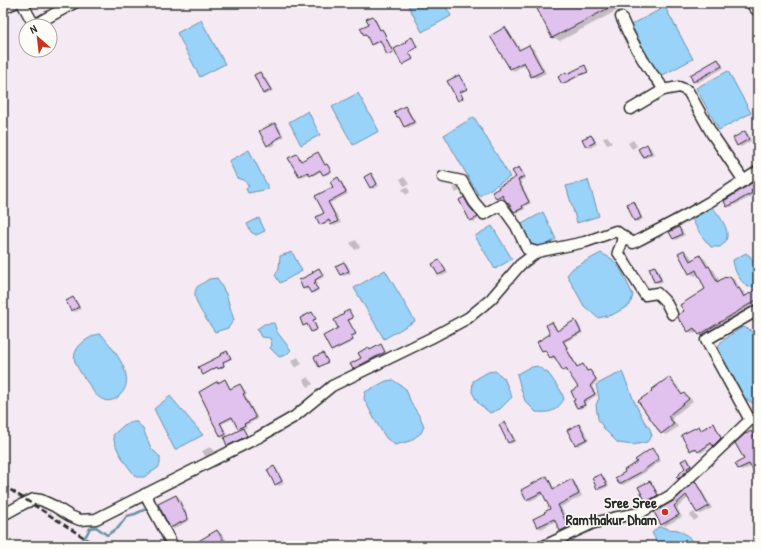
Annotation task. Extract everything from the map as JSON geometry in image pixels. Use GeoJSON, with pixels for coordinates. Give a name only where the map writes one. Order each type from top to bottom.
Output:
{"type":"FeatureCollection","features":[{"type":"Feature","properties":{"kind":"street"},"geometry":{"type":"LineString","coordinates":[[3,8],[15,3]]}},
{"type":"Feature","properties":{"kind":"street"},"geometry":{"type":"LineString","coordinates":[[22,3],[34,25],[74,3]]}},
{"type":"Feature","properties":{"kind":"street"},"geometry":{"type":"LineString","coordinates":[[621,17],[628,33],[652,73],[660,82],[662,90]]}},
{"type":"Feature","properties":{"kind":"street"},"geometry":{"type":"LineString","coordinates":[[631,109],[662,90],[679,87],[688,91],[712,134],[744,181]]}},
{"type":"Feature","properties":{"kind":"street"},"geometry":{"type":"LineString","coordinates":[[3,515],[34,499],[42,500],[80,520],[96,519],[259,437],[294,417],[332,386],[431,338],[468,318],[491,299],[520,265],[536,252],[584,242],[616,231],[633,243],[683,217],[744,181],[758,171]]}},
{"type":"Feature","properties":{"kind":"street"},"geometry":{"type":"LineString","coordinates":[[443,177],[462,181],[474,202],[484,214],[501,205],[516,226],[526,249],[536,252]]}},
{"type":"Feature","properties":{"kind":"street"},"geometry":{"type":"LineString","coordinates":[[623,236],[618,252],[640,288],[645,295],[657,293],[666,302],[672,314]]}},
{"type":"Feature","properties":{"kind":"street"},"geometry":{"type":"LineString","coordinates":[[544,546],[591,524],[613,518],[640,514],[671,495],[750,420],[706,340],[758,310]]}},
{"type":"Feature","properties":{"kind":"street"},"geometry":{"type":"LineString","coordinates":[[145,494],[173,546]]}},
{"type":"Feature","properties":{"kind":"water"},"geometry":{"type":"Polygon","coordinates":[[[407,3],[444,3],[451,16],[422,32],[407,3]]]}},
{"type":"Feature","properties":{"kind":"water"},"geometry":{"type":"Polygon","coordinates":[[[665,7],[693,59],[659,77],[631,25],[665,7]]]}},
{"type":"Feature","properties":{"kind":"water"},"geometry":{"type":"Polygon","coordinates":[[[201,20],[225,64],[200,77],[177,33],[201,20]]]}},
{"type":"Feature","properties":{"kind":"water"},"geometry":{"type":"Polygon","coordinates":[[[728,71],[751,113],[719,130],[696,88],[728,71]]]}},
{"type":"Feature","properties":{"kind":"water"},"geometry":{"type":"Polygon","coordinates":[[[358,93],[379,131],[353,145],[332,107],[358,93]]]}},
{"type":"Feature","properties":{"kind":"water"},"geometry":{"type":"Polygon","coordinates":[[[308,111],[320,135],[301,145],[289,122],[308,111]]]}},
{"type":"Feature","properties":{"kind":"water"},"geometry":{"type":"Polygon","coordinates":[[[474,117],[510,177],[479,196],[444,135],[474,117]]]}},
{"type":"Feature","properties":{"kind":"water"},"geometry":{"type":"Polygon","coordinates":[[[249,150],[269,189],[248,193],[246,189],[249,186],[244,180],[237,178],[229,161],[249,150]]]}},
{"type":"Feature","properties":{"kind":"water"},"geometry":{"type":"Polygon","coordinates":[[[588,180],[599,216],[577,223],[566,186],[588,180]]]}},
{"type":"Feature","properties":{"kind":"water"},"geometry":{"type":"Polygon","coordinates":[[[711,206],[720,217],[727,231],[726,241],[720,247],[711,247],[700,233],[692,218],[702,210],[711,206]]]}},
{"type":"Feature","properties":{"kind":"water"},"geometry":{"type":"Polygon","coordinates":[[[543,212],[556,239],[545,245],[532,247],[520,225],[543,212]]]}},
{"type":"Feature","properties":{"kind":"water"},"geometry":{"type":"Polygon","coordinates":[[[259,218],[265,231],[256,235],[251,232],[247,224],[259,218]]]}},
{"type":"Feature","properties":{"kind":"water"},"geometry":{"type":"Polygon","coordinates":[[[492,226],[512,259],[495,269],[475,236],[492,226]]]}},
{"type":"Feature","properties":{"kind":"water"},"geometry":{"type":"Polygon","coordinates":[[[292,252],[302,271],[280,283],[275,275],[279,268],[280,256],[292,252]]]}},
{"type":"Feature","properties":{"kind":"water"},"geometry":{"type":"Polygon","coordinates":[[[601,253],[612,259],[621,270],[633,295],[630,305],[612,315],[598,318],[584,306],[567,275],[573,268],[601,253]]]}},
{"type":"Feature","properties":{"kind":"water"},"geometry":{"type":"Polygon","coordinates":[[[746,253],[750,256],[758,272],[758,283],[754,286],[748,287],[742,281],[734,268],[733,260],[746,253]]]}},
{"type":"Feature","properties":{"kind":"water"},"geometry":{"type":"Polygon","coordinates":[[[385,270],[415,321],[384,339],[354,288],[385,270]]]}},
{"type":"Feature","properties":{"kind":"water"},"geometry":{"type":"Polygon","coordinates":[[[217,278],[226,294],[234,320],[228,328],[215,332],[199,308],[195,297],[195,291],[197,287],[209,279],[217,278]]]}},
{"type":"Feature","properties":{"kind":"water"},"geometry":{"type":"Polygon","coordinates":[[[274,323],[277,332],[291,350],[286,355],[279,357],[270,348],[272,345],[270,338],[261,337],[257,329],[264,324],[274,323]]]}},
{"type":"Feature","properties":{"kind":"water"},"geometry":{"type":"Polygon","coordinates":[[[743,327],[749,329],[758,338],[758,402],[754,404],[743,397],[716,351],[721,342],[743,327]]]}},
{"type":"Feature","properties":{"kind":"water"},"geometry":{"type":"Polygon","coordinates":[[[98,334],[102,335],[113,348],[126,373],[125,389],[115,399],[104,400],[100,398],[81,373],[75,362],[75,352],[81,344],[98,334]]]}},
{"type":"Feature","properties":{"kind":"water"},"geometry":{"type":"Polygon","coordinates":[[[537,366],[548,373],[561,391],[564,399],[558,407],[549,412],[536,412],[525,401],[517,374],[528,368],[537,366]]]}},
{"type":"Feature","properties":{"kind":"water"},"geometry":{"type":"Polygon","coordinates":[[[495,371],[504,378],[512,397],[500,409],[490,413],[478,403],[472,392],[473,381],[488,372],[495,371]]]}},
{"type":"Feature","properties":{"kind":"water"},"geometry":{"type":"Polygon","coordinates":[[[622,372],[634,401],[644,421],[650,429],[652,436],[647,442],[633,445],[618,443],[605,430],[598,419],[596,405],[599,398],[596,385],[622,372]]]}},
{"type":"Feature","properties":{"kind":"water"},"geometry":{"type":"Polygon","coordinates":[[[393,380],[406,389],[411,403],[424,426],[421,433],[410,441],[395,445],[386,438],[364,399],[365,392],[386,381],[393,380]]]}},
{"type":"Feature","properties":{"kind":"water"},"geometry":{"type":"Polygon","coordinates":[[[170,396],[203,435],[175,450],[154,409],[170,396]]]}},
{"type":"Feature","properties":{"kind":"water"},"geometry":{"type":"Polygon","coordinates":[[[137,422],[143,429],[151,448],[160,457],[160,464],[158,468],[144,477],[136,477],[122,458],[114,441],[113,435],[124,425],[137,422]]]}},
{"type":"Feature","properties":{"kind":"water"},"geometry":{"type":"Polygon","coordinates":[[[658,527],[681,531],[688,536],[695,546],[656,546],[655,538],[652,533],[658,527]]]}},
{"type":"Feature","properties":{"kind":"building"},"geometry":{"type":"Polygon","coordinates":[[[534,3],[618,3],[552,38],[534,3]]]}},
{"type":"Feature","properties":{"kind":"building"},"geometry":{"type":"Polygon","coordinates":[[[373,16],[380,30],[382,29],[386,36],[393,52],[387,55],[380,40],[371,45],[366,34],[364,35],[360,28],[369,24],[366,19],[373,16]]]}},
{"type":"Feature","properties":{"kind":"building"},"geometry":{"type":"Polygon","coordinates":[[[505,27],[519,50],[529,45],[543,71],[531,77],[524,62],[510,69],[490,36],[505,27]]]}},
{"type":"Feature","properties":{"kind":"building"},"geometry":{"type":"Polygon","coordinates":[[[412,37],[417,47],[409,52],[413,59],[402,65],[394,49],[412,37]]]}},
{"type":"Feature","properties":{"kind":"building"},"geometry":{"type":"Polygon","coordinates":[[[718,59],[722,66],[693,82],[690,75],[718,59]]]}},
{"type":"Feature","properties":{"kind":"building"},"geometry":{"type":"Polygon","coordinates":[[[585,65],[588,72],[562,84],[558,77],[566,72],[567,74],[585,65]]]}},
{"type":"Feature","properties":{"kind":"building"},"geometry":{"type":"Polygon","coordinates":[[[260,72],[271,90],[263,94],[254,75],[260,72]]]}},
{"type":"Feature","properties":{"kind":"building"},"geometry":{"type":"Polygon","coordinates":[[[459,75],[467,89],[460,92],[463,98],[458,101],[447,81],[459,75]]]}},
{"type":"Feature","properties":{"kind":"building"},"geometry":{"type":"Polygon","coordinates":[[[405,106],[414,122],[404,127],[399,117],[397,117],[394,112],[405,106]]]}},
{"type":"Feature","properties":{"kind":"building"},"geometry":{"type":"Polygon","coordinates":[[[275,123],[282,136],[267,146],[259,131],[275,123]]]}},
{"type":"Feature","properties":{"kind":"building"},"geometry":{"type":"Polygon","coordinates":[[[745,131],[749,139],[737,146],[733,138],[745,131]]]}},
{"type":"Feature","properties":{"kind":"building"},"geometry":{"type":"Polygon","coordinates":[[[591,135],[595,142],[586,147],[582,139],[591,135]]]}},
{"type":"Feature","properties":{"kind":"building"},"geometry":{"type":"Polygon","coordinates":[[[647,144],[651,153],[643,157],[638,149],[647,144]]]}},
{"type":"Feature","properties":{"kind":"building"},"geometry":{"type":"Polygon","coordinates":[[[318,152],[325,165],[327,164],[331,171],[323,175],[320,170],[310,176],[308,172],[299,176],[288,158],[297,154],[301,161],[318,152]]]}},
{"type":"Feature","properties":{"kind":"building"},"geometry":{"type":"Polygon","coordinates":[[[519,167],[524,176],[518,180],[529,202],[522,206],[523,208],[514,212],[502,195],[496,198],[492,192],[516,177],[512,171],[519,167]]]}},
{"type":"Feature","properties":{"kind":"building"},"geometry":{"type":"Polygon","coordinates":[[[371,173],[377,184],[370,188],[364,177],[371,173]]]}},
{"type":"Feature","properties":{"kind":"building"},"geometry":{"type":"Polygon","coordinates":[[[338,177],[346,192],[328,202],[338,221],[331,225],[329,220],[320,225],[316,217],[324,213],[315,196],[333,187],[330,182],[338,177]]]}},
{"type":"Feature","properties":{"kind":"building"},"geometry":{"type":"Polygon","coordinates":[[[758,179],[758,186],[751,190],[752,193],[727,207],[724,201],[758,179]]]}},
{"type":"Feature","properties":{"kind":"building"},"geometry":{"type":"Polygon","coordinates":[[[464,197],[478,217],[470,221],[459,200],[464,197]]]}},
{"type":"Feature","properties":{"kind":"building"},"geometry":{"type":"Polygon","coordinates":[[[634,201],[641,218],[634,221],[627,204],[634,201]]]}},
{"type":"Feature","properties":{"kind":"building"},"geometry":{"type":"Polygon","coordinates":[[[679,227],[682,234],[673,239],[669,232],[679,227]]]}},
{"type":"Feature","properties":{"kind":"building"},"geometry":{"type":"Polygon","coordinates":[[[684,250],[690,261],[700,255],[707,267],[709,266],[717,282],[730,276],[737,289],[739,288],[744,297],[758,288],[758,299],[699,335],[694,328],[688,332],[678,317],[678,315],[684,311],[680,305],[705,289],[696,270],[689,274],[678,253],[684,250]]]}},
{"type":"Feature","properties":{"kind":"building"},"geometry":{"type":"Polygon","coordinates":[[[439,260],[446,271],[438,275],[432,264],[439,260]]]}},
{"type":"Feature","properties":{"kind":"building"},"geometry":{"type":"Polygon","coordinates":[[[344,262],[349,271],[340,275],[335,266],[344,262]]]}},
{"type":"Feature","properties":{"kind":"building"},"geometry":{"type":"Polygon","coordinates":[[[655,266],[661,280],[654,282],[649,268],[655,266]]]}},
{"type":"Feature","properties":{"kind":"building"},"geometry":{"type":"Polygon","coordinates":[[[319,268],[323,275],[315,280],[316,283],[314,284],[318,289],[311,293],[307,287],[303,289],[299,280],[313,273],[312,272],[319,268]]]}},
{"type":"Feature","properties":{"kind":"building"},"geometry":{"type":"Polygon","coordinates":[[[73,297],[79,307],[71,311],[66,301],[73,297]]]}},
{"type":"Feature","properties":{"kind":"building"},"geometry":{"type":"Polygon","coordinates":[[[349,310],[353,318],[348,320],[356,334],[351,336],[353,340],[331,351],[323,336],[338,328],[334,320],[349,310]]]}},
{"type":"Feature","properties":{"kind":"building"},"geometry":{"type":"Polygon","coordinates":[[[312,312],[316,319],[313,320],[317,329],[311,332],[307,324],[303,326],[300,318],[312,312]]]}},
{"type":"Feature","properties":{"kind":"building"},"geometry":{"type":"Polygon","coordinates":[[[575,320],[581,332],[563,341],[577,367],[583,364],[587,371],[590,370],[596,379],[590,386],[595,394],[583,401],[585,405],[577,408],[573,401],[575,400],[571,391],[578,387],[566,369],[563,371],[554,356],[550,358],[545,350],[542,351],[537,342],[550,334],[546,325],[552,322],[557,331],[575,320]]]}},
{"type":"Feature","properties":{"kind":"building"},"geometry":{"type":"Polygon","coordinates":[[[381,344],[385,352],[353,369],[350,364],[361,358],[358,353],[368,347],[370,350],[381,344]]]}},
{"type":"Feature","properties":{"kind":"building"},"geometry":{"type":"Polygon","coordinates":[[[227,351],[231,358],[223,362],[224,366],[218,369],[217,367],[203,375],[198,367],[227,351]]]}},
{"type":"Feature","properties":{"kind":"building"},"geometry":{"type":"Polygon","coordinates":[[[323,353],[328,362],[319,367],[314,357],[323,353]]]}},
{"type":"Feature","properties":{"kind":"building"},"geometry":{"type":"Polygon","coordinates":[[[669,377],[682,395],[684,393],[689,399],[668,416],[674,424],[661,434],[638,401],[669,377]]]}},
{"type":"Feature","properties":{"kind":"building"},"geometry":{"type":"Polygon","coordinates":[[[225,379],[230,389],[240,384],[245,393],[243,394],[256,418],[238,429],[232,417],[220,423],[226,434],[221,437],[199,392],[218,381],[218,383],[225,379]]]}},
{"type":"Feature","properties":{"kind":"building"},"geometry":{"type":"Polygon","coordinates":[[[505,422],[514,440],[508,443],[499,425],[505,422]]]}},
{"type":"Feature","properties":{"kind":"building"},"geometry":{"type":"Polygon","coordinates":[[[714,423],[721,438],[713,446],[711,443],[698,452],[695,448],[690,451],[681,435],[699,426],[701,430],[714,423]]]}},
{"type":"Feature","properties":{"kind":"building"},"geometry":{"type":"Polygon","coordinates":[[[579,424],[587,439],[575,445],[567,430],[579,424]]]}},
{"type":"Feature","properties":{"kind":"building"},"geometry":{"type":"Polygon","coordinates":[[[243,428],[247,436],[227,446],[224,438],[243,428]]]}},
{"type":"Feature","properties":{"kind":"building"},"geometry":{"type":"Polygon","coordinates":[[[751,431],[758,444],[758,479],[749,464],[738,469],[735,464],[744,459],[735,443],[746,433],[751,431]]]}},
{"type":"Feature","properties":{"kind":"building"},"geometry":{"type":"Polygon","coordinates":[[[652,448],[659,459],[641,472],[619,484],[615,478],[625,472],[624,470],[637,462],[635,460],[652,448]]]}},
{"type":"Feature","properties":{"kind":"building"},"geometry":{"type":"Polygon","coordinates":[[[687,458],[691,466],[687,468],[688,470],[678,479],[676,477],[685,468],[681,461],[687,458]]]}},
{"type":"Feature","properties":{"kind":"building"},"geometry":{"type":"Polygon","coordinates":[[[274,466],[282,481],[275,485],[267,470],[274,466]]]}},
{"type":"Feature","properties":{"kind":"building"},"geometry":{"type":"Polygon","coordinates":[[[601,474],[607,485],[597,489],[592,478],[601,474]]]}},
{"type":"Feature","properties":{"kind":"building"},"geometry":{"type":"Polygon","coordinates":[[[547,476],[553,489],[572,479],[579,494],[558,505],[568,527],[560,531],[554,519],[537,527],[533,519],[550,509],[542,492],[526,500],[521,490],[547,476]]]}},
{"type":"Feature","properties":{"kind":"building"},"geometry":{"type":"Polygon","coordinates":[[[650,481],[658,495],[646,502],[638,487],[650,481]]]}},
{"type":"Feature","properties":{"kind":"building"},"geometry":{"type":"Polygon","coordinates":[[[695,481],[709,506],[697,513],[686,495],[674,506],[679,515],[661,525],[654,512],[675,500],[695,481]]]}},
{"type":"Feature","properties":{"kind":"building"},"geometry":{"type":"Polygon","coordinates":[[[176,495],[188,519],[170,528],[158,504],[176,495]]]}},
{"type":"Feature","properties":{"kind":"building"},"geometry":{"type":"Polygon","coordinates":[[[217,530],[227,546],[190,546],[217,530]]]}},
{"type":"Feature","properties":{"kind":"waterway"},"geometry":{"type":"LineString","coordinates":[[79,546],[90,528],[96,527],[107,535],[118,528],[127,516],[148,508]]}},
{"type":"Feature","properties":{"kind":"railway"},"geometry":{"type":"LineString","coordinates":[[3,485],[97,546]]}},
{"type":"Feature","properties":{"kind":"place","name":"Sree Sree Ramthakur Dham"},"geometry":{"type":"Point","coordinates":[665,512]}}]}
